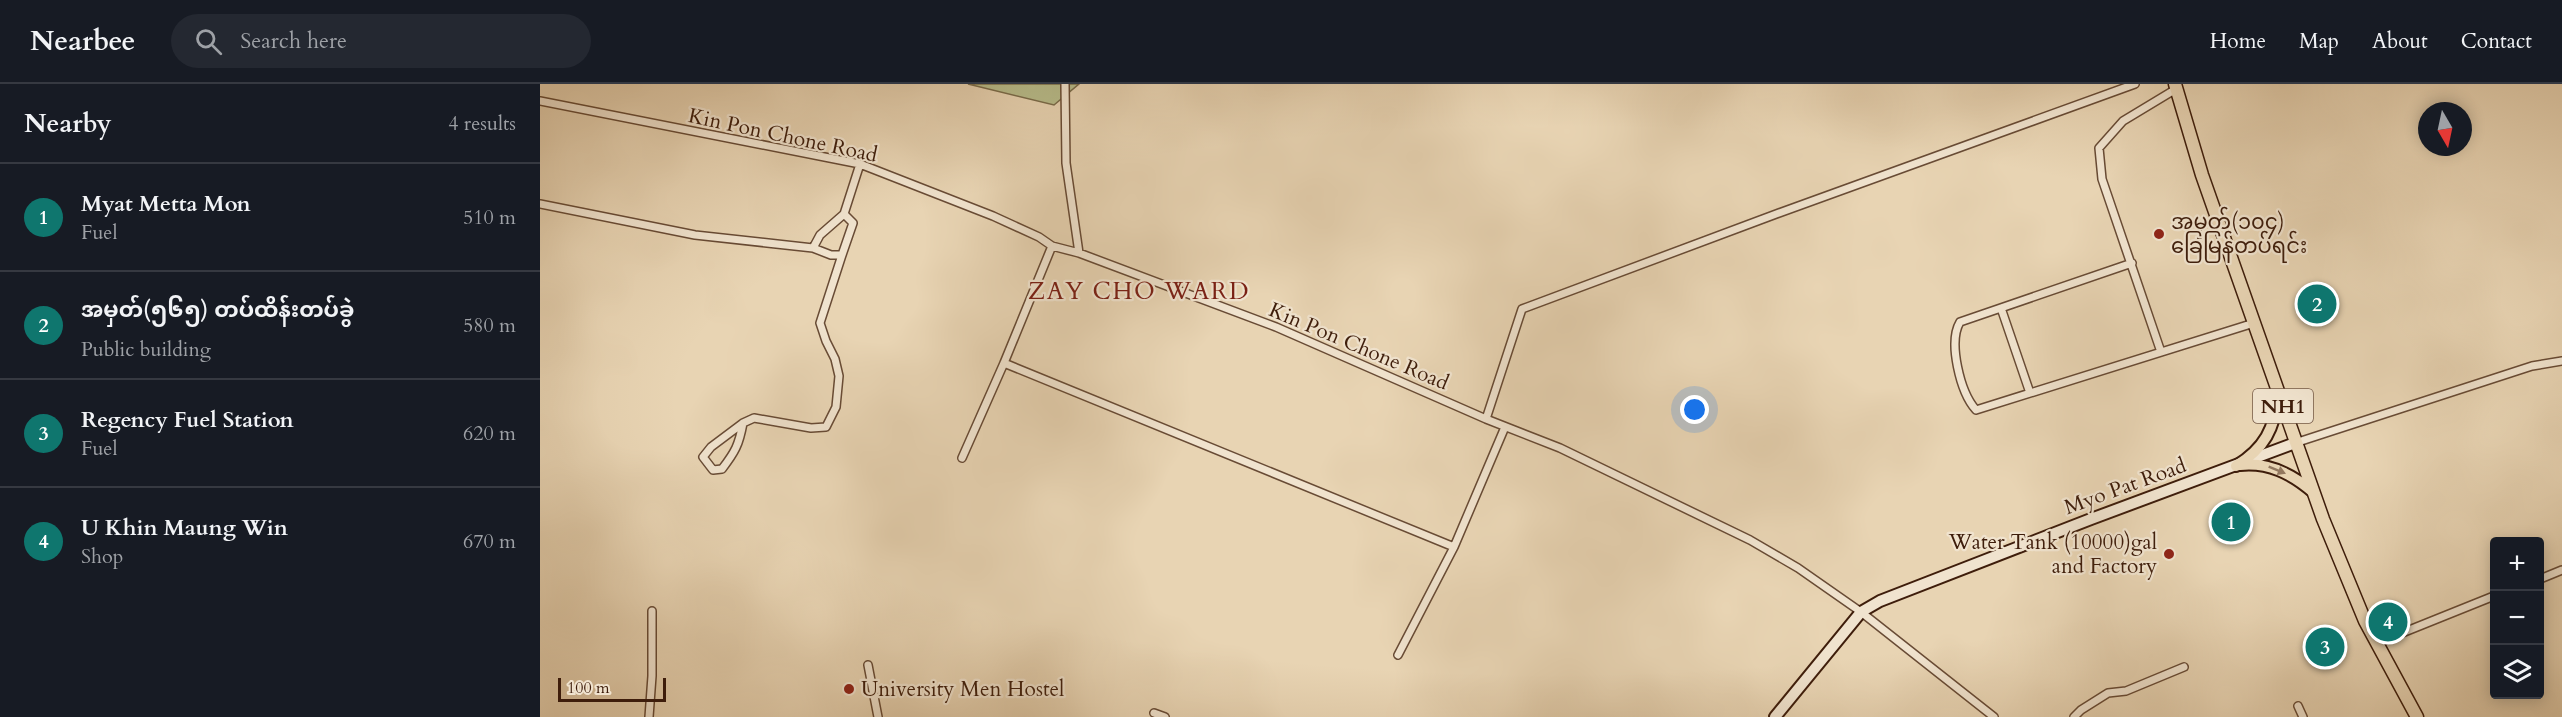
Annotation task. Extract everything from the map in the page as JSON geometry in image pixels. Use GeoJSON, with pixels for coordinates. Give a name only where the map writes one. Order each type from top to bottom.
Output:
{"type":"FeatureCollection","features":[{"type":"Feature","properties":{"kind":"highway","name":"NH1"},"geometry":{"type":"LineString","coordinates":[[2176,86],[2202,175],[2313,492],[2353,594],[2417,717]]}},
{"type":"Feature","properties":{"kind":"main road"},"geometry":{"type":"LineString","coordinates":[[2236,466],[2260,449],[2276,419],[2279,395]]}},
{"type":"Feature","properties":{"kind":"main road","name":"Myo Pat Road"},"geometry":{"type":"LineString","coordinates":[[1775,717],[1861,612],[1880,601],[2068,527],[2295,443]]}},
{"type":"Feature","properties":{"kind":"main road"},"geometry":{"type":"LineString","coordinates":[[2236,466],[2265,465],[2291,475],[2313,492]]}},
{"type":"Feature","properties":{"kind":"street"},"geometry":{"type":"LineString","coordinates":[[1065,84],[1066,163],[1079,253]]}},
{"type":"Feature","properties":{"kind":"street"},"geometry":{"type":"LineString","coordinates":[[1486,419],[1522,309],[2135,84]]}},
{"type":"Feature","properties":{"kind":"street"},"geometry":{"type":"LineString","coordinates":[[2161,352],[2102,178],[2099,148],[2123,121],[2176,86]]}},
{"type":"Feature","properties":{"kind":"street","name":"Kin Pon Chone Road"},"geometry":{"type":"LineString","coordinates":[[540,102],[860,165],[993,216],[1039,237],[1052,246],[1079,253],[1276,327],[1486,419],[1560,448],[1750,540],[1798,568],[1861,612],[1994,717]]}},
{"type":"Feature","properties":{"kind":"street"},"geometry":{"type":"LineString","coordinates":[[813,248],[820,235],[843,214],[860,165]]}},
{"type":"Feature","properties":{"kind":"street"},"geometry":{"type":"LineString","coordinates":[[540,204],[695,235],[813,248],[831,255],[842,255]]}},
{"type":"Feature","properties":{"kind":"street"},"geometry":{"type":"LineString","coordinates":[[743,423],[740,444],[734,454],[722,469],[713,470],[703,457],[711,447],[743,423],[754,418],[811,428],[826,427],[836,407],[839,376],[836,359],[826,341],[820,323],[853,223],[843,214]]}},
{"type":"Feature","properties":{"kind":"street"},"geometry":{"type":"LineString","coordinates":[[962,458],[1052,246]]}},
{"type":"Feature","properties":{"kind":"street"},"geometry":{"type":"LineString","coordinates":[[2132,263],[1960,321],[1954,331],[1957,364],[1969,402],[1976,410],[2254,323]]}},
{"type":"Feature","properties":{"kind":"street"},"geometry":{"type":"LineString","coordinates":[[2001,308],[2030,393]]}},
{"type":"Feature","properties":{"kind":"street"},"geometry":{"type":"LineString","coordinates":[[2295,443],[2532,366],[2562,361]]}},
{"type":"Feature","properties":{"kind":"street"},"geometry":{"type":"LineString","coordinates":[[1004,363],[1454,547]]}},
{"type":"Feature","properties":{"kind":"street"},"geometry":{"type":"LineString","coordinates":[[1398,655],[1454,547],[1506,427]]}},
{"type":"Feature","properties":{"kind":"street"},"geometry":{"type":"LineString","coordinates":[[2544,577],[2562,570]]}},
{"type":"Feature","properties":{"kind":"street"},"geometry":{"type":"LineString","coordinates":[[2377,643],[2490,598]]}},
{"type":"Feature","properties":{"kind":"street"},"geometry":{"type":"LineString","coordinates":[[649,717],[652,676],[652,611]]}},
{"type":"Feature","properties":{"kind":"street"},"geometry":{"type":"LineString","coordinates":[[868,665],[878,717]]}},
{"type":"Feature","properties":{"kind":"street"},"geometry":{"type":"LineString","coordinates":[[2074,717],[2108,693],[2126,691],[2184,666]]}},
{"type":"Feature","properties":{"kind":"street"},"geometry":{"type":"LineString","coordinates":[[2298,706],[2303,717]]}},
{"type":"Feature","properties":{"kind":"street"},"geometry":{"type":"LineString","coordinates":[[1154,713],[1165,717]]}},
{"type":"Feature","properties":{"kind":"green space"},"geometry":{"type":"Polygon","coordinates":[[[968,84],[1079,84],[1054,105],[968,84]]]}},
{"type":"Feature","properties":{"kind":"place","name":"အမှတ်(၁၀၄) ခြေမြန်တပ်ရင်း"},"geometry":{"type":"Point","coordinates":[2159,234]}},
{"type":"Feature","properties":{"kind":"place","name":"အမှတ်(၅၆၅) တပ်ထိန်းတပ်ခွဲ"},"geometry":{"type":"Point","coordinates":[2317,304]}},
{"type":"Feature","properties":{"kind":"place","name":"Myat Metta Mon"},"geometry":{"type":"Point","coordinates":[2231,522]}},
{"type":"Feature","properties":{"kind":"place","name":"Water Tank (10000)gal and Factory"},"geometry":{"type":"Point","coordinates":[2169,554]}},
{"type":"Feature","properties":{"kind":"place","name":"U Khin Maung Win"},"geometry":{"type":"Point","coordinates":[2388,622]}},
{"type":"Feature","properties":{"kind":"place","name":"Regency Fuel Station"},"geometry":{"type":"Point","coordinates":[2325,647]}},
{"type":"Feature","properties":{"kind":"place","name":"University Men Hostel"},"geometry":{"type":"Point","coordinates":[849,689]}},
{"type":"Feature","properties":{"kind":"district","name":"ZAY CHO WARD"},"geometry":{"type":"Point","coordinates":[1139,291]}}]}
